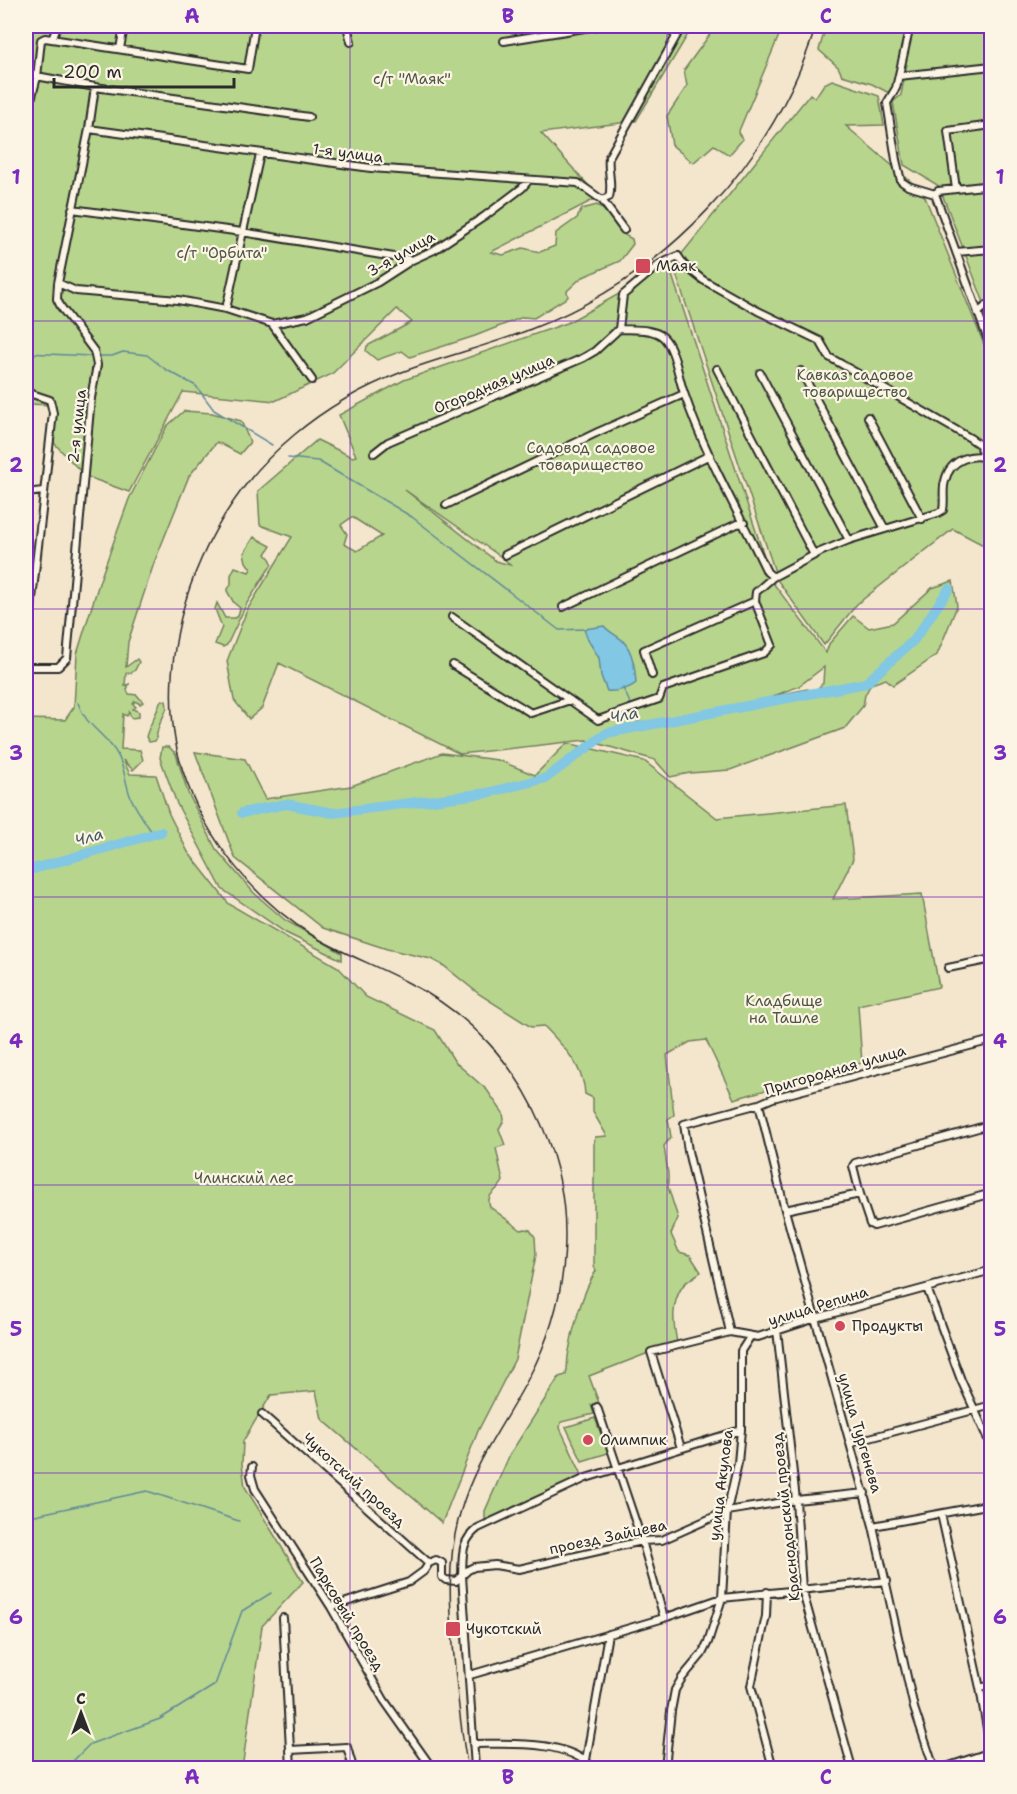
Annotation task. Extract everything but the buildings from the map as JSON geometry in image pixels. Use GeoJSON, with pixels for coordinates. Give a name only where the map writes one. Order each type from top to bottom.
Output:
{"type":"FeatureCollection","features":[{"type":"Feature","properties":{"kind":"street"},"geometry":{"type":"LineString","coordinates":[[53,37],[57,26]]}},
{"type":"Feature","properties":{"kind":"street"},"geometry":{"type":"LineString","coordinates":[[120,49],[124,26]]}},
{"type":"Feature","properties":{"kind":"street"},"geometry":{"type":"LineString","coordinates":[[26,119],[37,77],[41,40],[53,37],[248,69],[255,26]]}},
{"type":"Feature","properties":{"kind":"street"},"geometry":{"type":"LineString","coordinates":[[346,26],[351,42]]}},
{"type":"Feature","properties":{"kind":"street"},"geometry":{"type":"LineString","coordinates":[[504,41],[597,26]]}},
{"type":"Feature","properties":{"kind":"street"},"geometry":{"type":"LineString","coordinates":[[665,26],[675,35]]}},
{"type":"Feature","properties":{"kind":"street"},"geometry":{"type":"LineString","coordinates":[[602,200],[609,197],[611,190],[609,157],[682,26]]}},
{"type":"Feature","properties":{"kind":"street"},"geometry":{"type":"LineString","coordinates":[[909,26],[896,88],[887,103],[899,177],[904,185],[935,194]]}},
{"type":"Feature","properties":{"kind":"street"},"geometry":{"type":"LineString","coordinates":[[898,76],[992,66]]}},
{"type":"Feature","properties":{"kind":"street"},"geometry":{"type":"LineString","coordinates":[[26,74],[95,87],[309,117]]}},
{"type":"Feature","properties":{"kind":"street","name":"2-я улица"},"geometry":{"type":"LineString","coordinates":[[26,667],[58,667],[68,658],[91,399],[97,365],[93,351],[57,299],[58,283],[95,87]]}},
{"type":"Feature","properties":{"kind":"street"},"geometry":{"type":"LineString","coordinates":[[956,189],[948,131],[992,125]]}},
{"type":"Feature","properties":{"kind":"street","name":"1-я улица"},"geometry":{"type":"LineString","coordinates":[[88,129],[371,168],[578,183],[602,200],[624,230]]}},
{"type":"Feature","properties":{"kind":"street"},"geometry":{"type":"LineString","coordinates":[[226,309],[260,154]]}},
{"type":"Feature","properties":{"kind":"street","name":"3-я улица"},"geometry":{"type":"LineString","coordinates":[[58,283],[76,291],[178,300],[226,309],[272,324],[307,317],[378,282],[412,260],[434,250],[485,216],[528,181]]}},
{"type":"Feature","properties":{"kind":"street"},"geometry":{"type":"LineString","coordinates":[[935,194],[938,191],[992,185]]}},
{"type":"Feature","properties":{"kind":"street"},"geometry":{"type":"LineString","coordinates":[[935,194],[992,351]]}},
{"type":"Feature","properties":{"kind":"street"},"geometry":{"type":"LineString","coordinates":[[72,209],[242,232],[412,260]]}},
{"type":"Feature","properties":{"kind":"street"},"geometry":{"type":"LineString","coordinates":[[956,252],[992,249]]}},
{"type":"Feature","properties":{"kind":"street"},"geometry":{"type":"LineString","coordinates":[[773,578],[767,572],[710,455],[684,394],[669,345],[665,339],[654,332],[618,328],[623,295],[660,264],[678,256],[684,265],[703,280],[820,342],[829,357],[970,438],[980,445],[984,456]]}},
{"type":"Feature","properties":{"kind":"street"},"geometry":{"type":"LineString","coordinates":[[978,312],[987,305],[992,305]]}},
{"type":"Feature","properties":{"kind":"street"},"geometry":{"type":"LineString","coordinates":[[272,324],[312,380]]}},
{"type":"Feature","properties":{"kind":"street","name":"Огородная улица"},"geometry":{"type":"LineString","coordinates":[[374,453],[388,442],[583,358],[595,351],[618,328]]}},
{"type":"Feature","properties":{"kind":"street"},"geometry":{"type":"LineString","coordinates":[[717,369],[814,555]]}},
{"type":"Feature","properties":{"kind":"street"},"geometry":{"type":"LineString","coordinates":[[801,371],[885,529]]}},
{"type":"Feature","properties":{"kind":"street"},"geometry":{"type":"LineString","coordinates":[[760,373],[849,540]]}},
{"type":"Feature","properties":{"kind":"street"},"geometry":{"type":"LineString","coordinates":[[26,392],[50,400],[53,413],[30,617],[26,633]]}},
{"type":"Feature","properties":{"kind":"street"},"geometry":{"type":"LineString","coordinates":[[446,505],[598,432],[684,394]]}},
{"type":"Feature","properties":{"kind":"street"},"geometry":{"type":"LineString","coordinates":[[868,417],[922,519]]}},
{"type":"Feature","properties":{"kind":"street"},"geometry":{"type":"LineString","coordinates":[[505,555],[710,455]]}},
{"type":"Feature","properties":{"kind":"street"},"geometry":{"type":"LineString","coordinates":[[452,617],[598,720],[659,699],[663,688],[764,653],[772,645],[755,601],[756,592],[773,578],[814,555],[849,540],[922,519],[943,510],[945,480],[949,470],[965,458],[984,456],[992,459]]}},
{"type":"Feature","properties":{"kind":"street"},"geometry":{"type":"LineString","coordinates":[[26,493],[43,491]]}},
{"type":"Feature","properties":{"kind":"street"},"geometry":{"type":"LineString","coordinates":[[563,607],[744,523]]}},
{"type":"Feature","properties":{"kind":"street"},"geometry":{"type":"LineString","coordinates":[[652,675],[644,650],[755,601]]}},
{"type":"Feature","properties":{"kind":"street"},"geometry":{"type":"LineString","coordinates":[[453,665],[531,713],[570,700]]}},
{"type":"Feature","properties":{"kind":"street"},"geometry":{"type":"LineString","coordinates":[[948,968],[992,959]]}},
{"type":"Feature","properties":{"kind":"street","name":"Пригородная улица"},"geometry":{"type":"LineString","coordinates":[[730,1332],[688,1151],[684,1124],[992,1040]]}},
{"type":"Feature","properties":{"kind":"street","name":"улица Тургенева"},"geometry":{"type":"LineString","coordinates":[[759,1104],[785,1210],[865,1493],[887,1581],[900,1652],[914,1708],[934,1768]]}},
{"type":"Feature","properties":{"kind":"street"},"geometry":{"type":"LineString","coordinates":[[992,1124],[855,1163],[852,1166],[870,1224],[874,1226],[992,1193]]}},
{"type":"Feature","properties":{"kind":"street"},"geometry":{"type":"LineString","coordinates":[[785,1210],[860,1194]]}},
{"type":"Feature","properties":{"kind":"street","name":"улица Репина"},"geometry":{"type":"LineString","coordinates":[[681,1448],[651,1352],[730,1332],[758,1337],[816,1318],[992,1270]]}},
{"type":"Feature","properties":{"kind":"street"},"geometry":{"type":"LineString","coordinates":[[927,1288],[961,1380],[992,1448]]}},
{"type":"Feature","properties":{"kind":"street","name":"Краснодонский проезд"},"geometry":{"type":"LineString","coordinates":[[777,1330],[796,1500],[802,1589],[852,1768]]}},
{"type":"Feature","properties":{"kind":"street","name":"улица Акулова"},"geometry":{"type":"LineString","coordinates":[[664,1768],[675,1690],[705,1648],[722,1598],[727,1511],[738,1463],[741,1430],[741,1351],[750,1337]]}},
{"type":"Feature","properties":{"kind":"street"},"geometry":{"type":"LineString","coordinates":[[851,1443],[992,1405]]}},
{"type":"Feature","properties":{"kind":"street"},"geometry":{"type":"LineString","coordinates":[[597,1407],[642,1541],[664,1618]]}},
{"type":"Feature","properties":{"kind":"street","name":"Чукотский проезд"},"geometry":{"type":"LineString","coordinates":[[262,1414],[429,1563],[436,1560],[442,1563],[442,1577],[456,1581],[462,1576]]}},
{"type":"Feature","properties":{"kind":"street"},"geometry":{"type":"LineString","coordinates":[[475,1768],[462,1576],[464,1545],[469,1535],[478,1528],[586,1478],[741,1430]]}},
{"type":"Feature","properties":{"kind":"street","name":"Парковый проезд"},"geometry":{"type":"LineString","coordinates":[[252,1467],[251,1476],[255,1489],[331,1607],[384,1700],[432,1768]]}},
{"type":"Feature","properties":{"kind":"street","name":"проезд Зайцева"},"geometry":{"type":"LineString","coordinates":[[462,1576],[474,1567],[495,1564],[519,1569],[642,1541],[662,1540],[727,1511],[796,1500],[865,1493]]}},
{"type":"Feature","properties":{"kind":"street"},"geometry":{"type":"LineString","coordinates":[[873,1527],[992,1504]]}},
{"type":"Feature","properties":{"kind":"street"},"geometry":{"type":"LineString","coordinates":[[941,1514],[980,1688],[991,1752],[943,1768]]}},
{"type":"Feature","properties":{"kind":"street"},"geometry":{"type":"LineString","coordinates":[[331,1607],[409,1582],[424,1571],[429,1563]]}},
{"type":"Feature","properties":{"kind":"street"},"geometry":{"type":"LineString","coordinates":[[470,1675],[664,1618],[722,1598],[887,1581]]}},
{"type":"Feature","properties":{"kind":"street"},"geometry":{"type":"LineString","coordinates":[[767,1592],[766,1616],[751,1686],[773,1768]]}},
{"type":"Feature","properties":{"kind":"street"},"geometry":{"type":"LineString","coordinates":[[283,1618],[291,1768]]}},
{"type":"Feature","properties":{"kind":"street"},"geometry":{"type":"LineString","coordinates":[[586,1760],[608,1634]]}},
{"type":"Feature","properties":{"kind":"street"},"geometry":{"type":"LineString","coordinates":[[980,1688],[992,1685]]}},
{"type":"Feature","properties":{"kind":"street"},"geometry":{"type":"LineString","coordinates":[[473,1744],[533,1744],[557,1748],[586,1760],[593,1768]]}},
{"type":"Feature","properties":{"kind":"street"},"geometry":{"type":"LineString","coordinates":[[290,1750],[347,1747],[353,1768]]}},
{"type":"Feature","properties":{"kind":"green space"},"geometry":{"type":"Polygon","coordinates":[[[26,26],[693,26],[636,121],[541,133],[599,197],[491,252],[503,255],[523,248],[540,252],[555,246],[556,233],[577,218],[582,209],[597,205],[606,212],[620,231],[632,239],[633,244],[620,261],[581,278],[567,291],[568,297],[534,318],[523,317],[475,336],[410,357],[402,351],[377,360],[366,351],[367,346],[412,322],[397,309],[332,374],[275,401],[183,392],[129,492],[85,476],[54,443],[56,405],[26,404],[26,26]]]}},
{"type":"Feature","properties":{"kind":"green space"},"geometry":{"type":"Polygon","coordinates":[[[716,26],[783,26],[738,133],[743,139],[729,155],[714,145],[693,163],[672,145],[667,116],[687,86],[684,70],[716,26]]]}},
{"type":"Feature","properties":{"kind":"green space"},"geometry":{"type":"Polygon","coordinates":[[[826,26],[991,26],[991,321],[939,186],[904,165],[893,102],[901,95],[907,64],[904,74],[889,93],[872,84],[842,75],[838,67],[819,50],[826,26]]]}},
{"type":"Feature","properties":{"kind":"green space","name":"Кавказ садовое товарищество"},"geometry":{"type":"Polygon","coordinates":[[[832,80],[879,96],[884,125],[846,126],[923,192],[991,362],[991,549],[953,529],[857,604],[824,645],[778,581],[673,265],[810,94],[815,98],[824,84],[832,80]]]}},
{"type":"Feature","properties":{"kind":"green space","name":"Садовод садовое товарищество"},"geometry":{"type":"Polygon","coordinates":[[[669,266],[773,583],[826,653],[829,644],[853,616],[869,628],[893,623],[932,588],[953,581],[957,606],[937,655],[893,685],[886,679],[871,684],[865,695],[863,706],[845,728],[730,770],[670,777],[655,760],[586,740],[460,754],[279,663],[262,708],[249,719],[234,700],[227,661],[247,610],[292,537],[260,525],[258,491],[317,440],[352,457],[356,456],[339,415],[404,380],[567,323],[669,266]],[[405,490],[496,561],[510,565],[504,559],[405,490]],[[352,517],[341,525],[347,534],[344,544],[357,551],[382,536],[352,517]],[[824,667],[799,686],[774,696],[807,689],[815,691],[823,683],[824,667]]]}},
{"type":"Feature","properties":{"kind":"green space","name":"Члинский лес"},"geometry":{"type":"Polygon","coordinates":[[[184,411],[212,413],[241,421],[250,442],[240,454],[217,442],[189,476],[154,563],[128,642],[126,667],[137,659],[139,662],[135,670],[126,673],[125,686],[129,684],[127,690],[129,694],[137,695],[143,702],[140,704],[135,701],[133,704],[136,707],[133,709],[139,712],[139,717],[131,718],[129,712],[127,716],[123,714],[121,749],[140,750],[143,760],[133,770],[123,760],[130,774],[156,775],[169,814],[188,852],[229,904],[338,967],[366,997],[435,1030],[455,1062],[487,1090],[503,1113],[504,1120],[499,1129],[505,1145],[496,1148],[503,1181],[489,1199],[490,1207],[521,1230],[530,1230],[535,1237],[536,1255],[515,1359],[478,1431],[442,1523],[322,1419],[316,1391],[271,1395],[243,1441],[242,1464],[245,1487],[303,1582],[262,1626],[243,1762],[238,1768],[26,1768],[26,719],[65,720],[74,707],[77,654],[129,499],[167,426],[184,411]]]}},
{"type":"Feature","properties":{"kind":"green space"},"geometry":{"type":"Polygon","coordinates":[[[254,537],[271,546],[266,554],[272,564],[247,603],[227,645],[223,647],[215,644],[222,627],[215,609],[217,603],[225,618],[238,616],[240,608],[227,591],[235,567],[249,572],[251,569],[244,553],[254,537]]]}},
{"type":"Feature","properties":{"kind":"green space"},"geometry":{"type":"Polygon","coordinates":[[[162,700],[166,701],[166,711],[155,741],[149,742],[146,737],[147,733],[162,700]]]}},
{"type":"Feature","properties":{"kind":"green space","name":"Кладбище на Ташле"},"geometry":{"type":"Polygon","coordinates":[[[567,743],[644,761],[717,818],[846,805],[853,859],[833,899],[922,894],[939,987],[858,1005],[862,1063],[734,1099],[706,1040],[690,1042],[667,1055],[674,1115],[668,1119],[671,1137],[664,1146],[668,1187],[678,1218],[671,1234],[679,1252],[690,1255],[701,1272],[684,1285],[678,1293],[674,1321],[677,1342],[589,1376],[599,1403],[591,1405],[594,1414],[561,1422],[560,1428],[583,1477],[490,1521],[485,1519],[485,1511],[510,1454],[559,1377],[566,1375],[578,1312],[596,1271],[594,1266],[594,1144],[595,1137],[607,1136],[593,1112],[593,1098],[585,1094],[581,1074],[571,1057],[544,1026],[531,1027],[479,994],[444,966],[431,959],[387,949],[323,928],[235,858],[195,752],[245,759],[265,799],[351,786],[442,753],[498,760],[535,775],[567,743]]]}},
{"type":"Feature","properties":{"kind":"green space"},"geometry":{"type":"Polygon","coordinates":[[[162,747],[169,747],[176,754],[188,793],[216,849],[254,893],[285,920],[342,953],[342,960],[286,933],[222,889],[177,804],[160,758],[162,747]]]}},
{"type":"Feature","properties":{"kind":"green space","name":"Олимпик"},"geometry":{"type":"Polygon","coordinates":[[[595,1418],[608,1453],[582,1461],[566,1427],[595,1418]]]}},
{"type":"Feature","properties":{"kind":"water"},"geometry":{"type":"Polygon","coordinates":[[[604,626],[623,641],[631,655],[636,683],[626,688],[607,691],[601,676],[599,658],[584,629],[604,626]]]}},
{"type":"Feature","properties":{"kind":"waterway"},"geometry":{"type":"LineString","coordinates":[[98,356],[112,356],[123,352],[147,355],[165,369],[196,386],[214,410],[272,445]]}},
{"type":"Feature","properties":{"kind":"waterway"},"geometry":{"type":"LineString","coordinates":[[26,353],[91,356]]}},
{"type":"Feature","properties":{"kind":"waterway"},"geometry":{"type":"LineString","coordinates":[[288,458],[318,461],[412,517],[559,630],[584,629]]}},
{"type":"Feature","properties":{"kind":"waterway","name":"Чла"},"geometry":{"type":"LineString","coordinates":[[242,813],[286,804],[333,813],[487,793],[546,778],[607,733],[866,683],[914,640],[949,589]]}},
{"type":"Feature","properties":{"kind":"waterway"},"geometry":{"type":"LineString","coordinates":[[623,688],[631,705]]}},
{"type":"Feature","properties":{"kind":"waterway"},"geometry":{"type":"LineString","coordinates":[[78,703],[86,718],[117,754],[131,798],[153,834]]}},
{"type":"Feature","properties":{"kind":"waterway"},"geometry":{"type":"LineString","coordinates":[[633,710],[641,726]]}},
{"type":"Feature","properties":{"kind":"waterway","name":"Чла"},"geometry":{"type":"LineString","coordinates":[[26,871],[161,832]]}},
{"type":"Feature","properties":{"kind":"waterway"},"geometry":{"type":"LineString","coordinates":[[26,1517],[147,1491],[239,1521]]}},
{"type":"Feature","properties":{"kind":"waterway"},"geometry":{"type":"LineString","coordinates":[[66,1768],[90,1744],[160,1719],[215,1685],[242,1611],[271,1593]]}},
{"type":"Feature","properties":{"kind":"waterway"},"geometry":{"type":"LineString","coordinates":[[26,1766],[40,1768]]}},
{"type":"Feature","properties":{"kind":"railway"},"geometry":{"type":"LineString","coordinates":[[468,1768],[452,1636],[450,1594],[452,1552],[461,1510],[474,1475],[528,1379],[553,1318],[560,1287],[565,1222],[554,1159],[543,1128],[519,1083],[488,1043],[470,1025],[430,995],[315,937],[268,901],[228,857],[197,806],[185,778],[177,750],[172,712],[172,673],[175,648],[181,618],[201,559],[232,504],[271,456],[306,425],[359,391],[418,366],[531,329],[580,307],[626,279],[669,246],[708,209],[743,168],[772,124],[797,76],[816,26]]}},
{"type":"Feature","properties":{"kind":"place","name":"Маяк"},"geometry":{"type":"Point","coordinates":[643,266]}},
{"type":"Feature","properties":{"kind":"place","name":"Продукты"},"geometry":{"type":"Point","coordinates":[840,1326]}},
{"type":"Feature","properties":{"kind":"place","name":"Олимпик"},"geometry":{"type":"Point","coordinates":[588,1440]}},
{"type":"Feature","properties":{"kind":"place","name":"Чукотский"},"geometry":{"type":"Point","coordinates":[453,1629]}},
{"type":"Feature","properties":{"kind":"park label","name":"с/т \"Маяк\""},"geometry":{"type":"Point","coordinates":[412,79]}},
{"type":"Feature","properties":{"kind":"park label","name":"с/т \"Орбита\""},"geometry":{"type":"Point","coordinates":[222,253]}}]}
